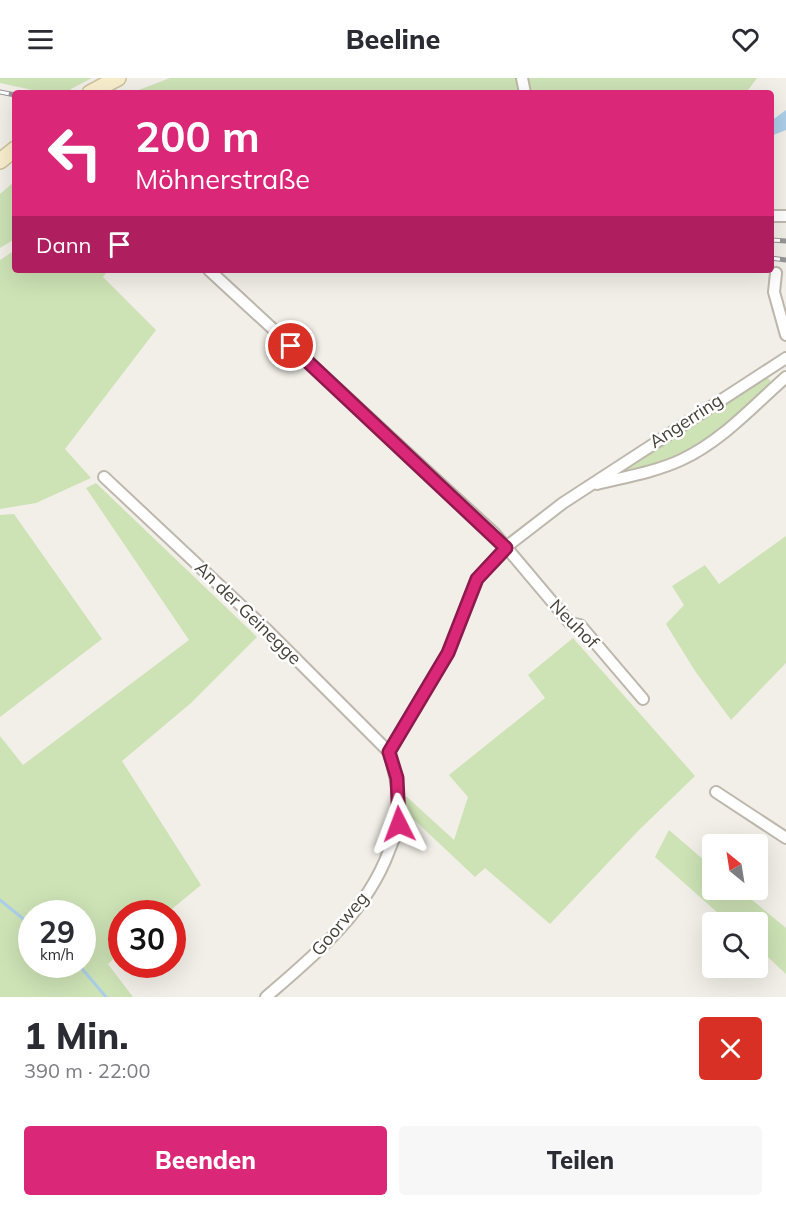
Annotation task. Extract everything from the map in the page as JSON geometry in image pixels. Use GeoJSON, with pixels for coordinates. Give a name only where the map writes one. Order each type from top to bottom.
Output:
{"type":"FeatureCollection","features":[{"type":"Feature","properties":{"kind":"street"},"geometry":{"type":"LineString","coordinates":[[96,90],[118,78]]}},
{"type":"Feature","properties":{"kind":"street"},"geometry":{"type":"LineString","coordinates":[[0,161],[12,151]]}},
{"type":"Feature","properties":{"kind":"street","name":"Neuhof"},"geometry":{"type":"LineString","coordinates":[[212,273],[506,548],[570,623],[580,625],[643,699]]}},
{"type":"Feature","properties":{"kind":"street"},"geometry":{"type":"LineString","coordinates":[[776,273],[774,292],[786,334]]}},
{"type":"Feature","properties":{"kind":"street","name":"Angerring"},"geometry":{"type":"LineString","coordinates":[[506,548],[588,487],[786,358]]}},
{"type":"Feature","properties":{"kind":"street","name":"Angerring"},"geometry":{"type":"LineString","coordinates":[[588,487],[681,460],[711,442],[741,419],[786,377]]}},
{"type":"Feature","properties":{"kind":"street","name":"An der Geinegge"},"geometry":{"type":"LineString","coordinates":[[104,477],[266,629],[389,752]]}},
{"type":"Feature","properties":{"kind":"street"},"geometry":{"type":"LineString","coordinates":[[389,752],[448,653],[477,579],[506,548]]}},
{"type":"Feature","properties":{"kind":"street","name":"Goorweg"},"geometry":{"type":"LineString","coordinates":[[266,997],[335,935],[357,909],[382,870],[399,824],[397,778],[389,752]]}},
{"type":"Feature","properties":{"kind":"street"},"geometry":{"type":"LineString","coordinates":[[716,792],[786,838]]}},
{"type":"Feature","properties":{"kind":"green space"},"geometry":{"type":"Polygon","coordinates":[[[0,78],[92,78],[70,90],[32,90],[0,83],[0,78]]]}},
{"type":"Feature","properties":{"kind":"green space"},"geometry":{"type":"Polygon","coordinates":[[[170,78],[757,78],[748,90],[139,90],[170,78]]]}},
{"type":"Feature","properties":{"kind":"green space"},"geometry":{"type":"Polygon","coordinates":[[[12,184],[12,241],[0,248],[0,194],[12,184]]]}},
{"type":"Feature","properties":{"kind":"green space"},"geometry":{"type":"Polygon","coordinates":[[[12,252],[12,273],[106,273],[103,277],[156,330],[65,449],[91,478],[36,503],[0,509],[0,260],[12,252]]]}},
{"type":"Feature","properties":{"kind":"green space"},"geometry":{"type":"Polygon","coordinates":[[[766,377],[770,380],[771,386],[708,440],[665,462],[620,473],[766,377]]]}},
{"type":"Feature","properties":{"kind":"green space"},"geometry":{"type":"Polygon","coordinates":[[[96,483],[257,637],[191,703],[122,761],[201,885],[183,900],[108,900],[108,978],[119,978],[133,997],[0,997],[0,736],[23,765],[189,640],[86,488],[96,483]]]}},
{"type":"Feature","properties":{"kind":"green space"},"geometry":{"type":"Polygon","coordinates":[[[14,514],[102,639],[0,717],[0,515],[14,514]]]}},
{"type":"Feature","properties":{"kind":"green space"},"geometry":{"type":"Polygon","coordinates":[[[786,536],[786,663],[731,720],[695,671],[666,624],[684,605],[672,586],[705,565],[719,584],[786,536]]]}},
{"type":"Feature","properties":{"kind":"green space"},"geometry":{"type":"Polygon","coordinates":[[[573,638],[695,776],[639,830],[550,924],[485,868],[475,877],[390,797],[407,797],[454,840],[468,797],[449,775],[545,698],[528,675],[573,638]]]}},
{"type":"Feature","properties":{"kind":"green space"},"geometry":{"type":"Polygon","coordinates":[[[669,830],[702,858],[702,899],[655,857],[669,830]]]}},
{"type":"Feature","properties":{"kind":"green space"},"geometry":{"type":"Polygon","coordinates":[[[703,900],[752,900],[767,912],[717,912],[703,900]]]}},
{"type":"Feature","properties":{"kind":"green space"},"geometry":{"type":"Polygon","coordinates":[[[768,913],[786,928],[786,974],[768,957],[768,913]]]}},
{"type":"Feature","properties":{"kind":"water"},"geometry":{"type":"Polygon","coordinates":[[[786,110],[786,130],[774,135],[774,119],[786,110]]]}},
{"type":"Feature","properties":{"kind":"waterway"},"geometry":{"type":"LineString","coordinates":[[0,900],[18,915]]}},
{"type":"Feature","properties":{"kind":"waterway"},"geometry":{"type":"LineString","coordinates":[[90,978],[106,997]]}},
{"type":"Feature","properties":{"kind":"railway"},"geometry":{"type":"LineString","coordinates":[[0,92],[12,94]]}},
{"type":"Feature","properties":{"kind":"railway"},"geometry":{"type":"LineString","coordinates":[[774,240],[786,241]]}},
{"type":"Feature","properties":{"kind":"railway"},"geometry":{"type":"LineString","coordinates":[[774,258],[786,260]]}},
{"type":"Feature","properties":{"kind":"route"},"geometry":{"type":"LineString","coordinates":[[291,346],[495,534],[506,548],[477,579],[448,653],[389,752],[397,778],[399,824]]}}]}
